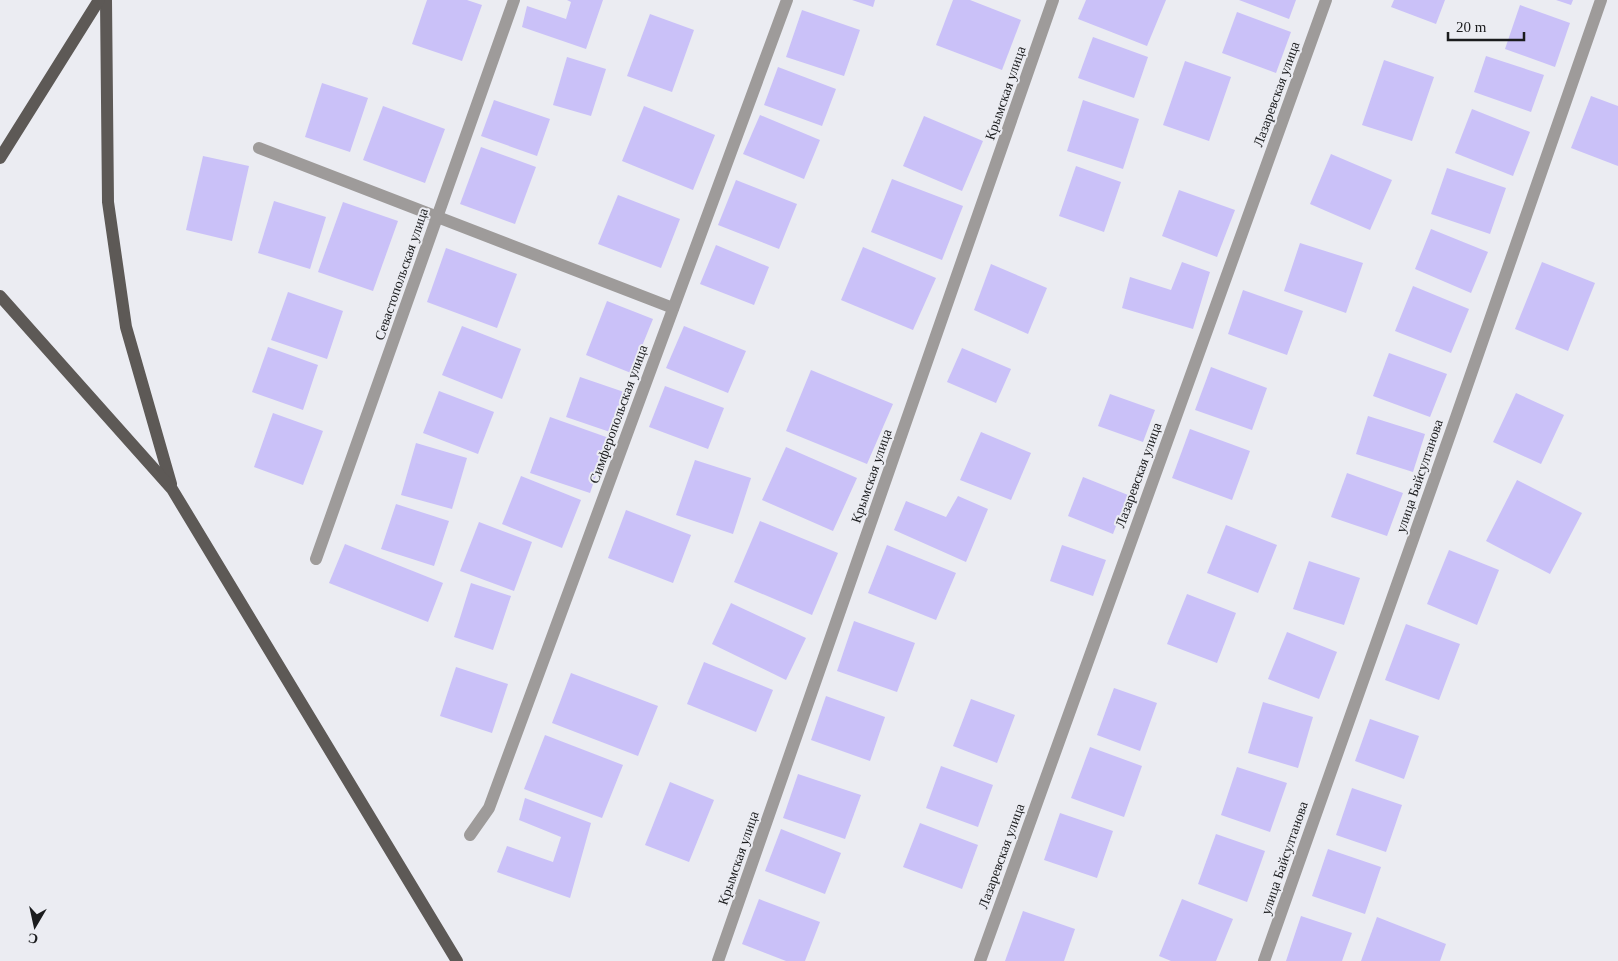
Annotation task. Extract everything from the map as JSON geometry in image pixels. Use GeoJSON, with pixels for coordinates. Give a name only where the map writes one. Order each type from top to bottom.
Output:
{"type":"FeatureCollection","features":[{"type":"Feature","properties":{"kind":"main road"},"geometry":{"type":"LineString","coordinates":[[0,158],[99,0]]}},
{"type":"Feature","properties":{"kind":"main road"},"geometry":{"type":"LineString","coordinates":[[106,0],[108,202],[126,326],[172,489]]}},
{"type":"Feature","properties":{"kind":"main road"},"geometry":{"type":"LineString","coordinates":[[0,296],[172,489],[457,961]]}},
{"type":"Feature","properties":{"kind":"street","name":"Севастопольская улица"},"geometry":{"type":"LineString","coordinates":[[316,559],[514,0]]}},
{"type":"Feature","properties":{"kind":"street","name":"Симферопольская улица"},"geometry":{"type":"LineString","coordinates":[[470,835],[489,808],[787,0]]}},
{"type":"Feature","properties":{"kind":"street","name":"Крымская улица"},"geometry":{"type":"LineString","coordinates":[[718,961],[1054,0]]}},
{"type":"Feature","properties":{"kind":"street","name":"Лазаревская улица"},"geometry":{"type":"LineString","coordinates":[[980,961],[1326,0]]}},
{"type":"Feature","properties":{"kind":"street","name":"улица Байсултанова"},"geometry":{"type":"LineString","coordinates":[[1264,961],[1601,0]]}},
{"type":"Feature","properties":{"kind":"street"},"geometry":{"type":"LineString","coordinates":[[259,148],[673,308]]}},
{"type":"Feature","properties":{"kind":"building"},"geometry":{"type":"Polygon","coordinates":[[[427,0],[467,0],[482,5],[462,61],[412,44],[427,0]]]}},
{"type":"Feature","properties":{"kind":"building"},"geometry":{"type":"Polygon","coordinates":[[[567,0],[603,0],[586,49],[522,27],[527,6],[566,19],[571,2],[567,0]]]}},
{"type":"Feature","properties":{"kind":"building"},"geometry":{"type":"Polygon","coordinates":[[[852,0],[875,0],[873,7],[852,0]]]}},
{"type":"Feature","properties":{"kind":"building"},"geometry":{"type":"Polygon","coordinates":[[[953,0],[970,0],[1021,20],[1002,70],[936,45],[953,0]]]}},
{"type":"Feature","properties":{"kind":"building"},"geometry":{"type":"Polygon","coordinates":[[[1086,0],[1166,0],[1147,46],[1078,19],[1086,0]]]}},
{"type":"Feature","properties":{"kind":"building"},"geometry":{"type":"Polygon","coordinates":[[[1239,0],[1296,0],[1289,19],[1239,0]]]}},
{"type":"Feature","properties":{"kind":"building"},"geometry":{"type":"Polygon","coordinates":[[[1394,0],[1445,0],[1436,24],[1391,7],[1394,0]]]}},
{"type":"Feature","properties":{"kind":"building"},"geometry":{"type":"Polygon","coordinates":[[[1556,0],[1573,0],[1571,5],[1556,0]]]}},
{"type":"Feature","properties":{"kind":"building"},"geometry":{"type":"Polygon","coordinates":[[[1520,5],[1570,23],[1555,67],[1505,49],[1520,5]]]}},
{"type":"Feature","properties":{"kind":"building"},"geometry":{"type":"Polygon","coordinates":[[[802,10],[860,30],[844,76],[786,57],[802,10]]]}},
{"type":"Feature","properties":{"kind":"building"},"geometry":{"type":"Polygon","coordinates":[[[1237,12],[1291,32],[1276,73],[1222,53],[1237,12]]]}},
{"type":"Feature","properties":{"kind":"building"},"geometry":{"type":"Polygon","coordinates":[[[650,14],[694,30],[672,92],[627,76],[650,14]]]}},
{"type":"Feature","properties":{"kind":"building"},"geometry":{"type":"Polygon","coordinates":[[[1093,37],[1148,57],[1134,98],[1078,78],[1093,37]]]}},
{"type":"Feature","properties":{"kind":"building"},"geometry":{"type":"Polygon","coordinates":[[[1486,56],[1544,75],[1531,112],[1474,92],[1486,56]]]}},
{"type":"Feature","properties":{"kind":"building"},"geometry":{"type":"Polygon","coordinates":[[[567,57],[606,69],[591,116],[553,105],[567,57]]]}},
{"type":"Feature","properties":{"kind":"building"},"geometry":{"type":"Polygon","coordinates":[[[1384,60],[1434,77],[1412,141],[1362,125],[1384,60]]]}},
{"type":"Feature","properties":{"kind":"building"},"geometry":{"type":"Polygon","coordinates":[[[1185,61],[1231,77],[1209,141],[1163,125],[1185,61]]]}},
{"type":"Feature","properties":{"kind":"building"},"geometry":{"type":"Polygon","coordinates":[[[778,67],[836,89],[822,126],[764,105],[778,67]]]}},
{"type":"Feature","properties":{"kind":"building"},"geometry":{"type":"Polygon","coordinates":[[[322,83],[368,98],[350,152],[305,137],[322,83]]]}},
{"type":"Feature","properties":{"kind":"building"},"geometry":{"type":"Polygon","coordinates":[[[1591,96],[1618,106],[1618,166],[1571,148],[1591,96]]]}},
{"type":"Feature","properties":{"kind":"building"},"geometry":{"type":"Polygon","coordinates":[[[494,100],[550,119],[537,156],[481,136],[494,100]]]}},
{"type":"Feature","properties":{"kind":"building"},"geometry":{"type":"Polygon","coordinates":[[[1083,100],[1139,119],[1123,169],[1067,151],[1083,100]]]}},
{"type":"Feature","properties":{"kind":"building"},"geometry":{"type":"Polygon","coordinates":[[[383,106],[445,129],[425,183],[363,160],[383,106]]]}},
{"type":"Feature","properties":{"kind":"building"},"geometry":{"type":"Polygon","coordinates":[[[644,106],[715,135],[693,190],[622,161],[644,106]]]}},
{"type":"Feature","properties":{"kind":"building"},"geometry":{"type":"Polygon","coordinates":[[[1472,109],[1530,132],[1513,176],[1455,153],[1472,109]]]}},
{"type":"Feature","properties":{"kind":"building"},"geometry":{"type":"Polygon","coordinates":[[[760,115],[820,140],[804,179],[743,154],[760,115]]]}},
{"type":"Feature","properties":{"kind":"building"},"geometry":{"type":"Polygon","coordinates":[[[924,116],[983,141],[962,191],[903,166],[924,116]]]}},
{"type":"Feature","properties":{"kind":"building"},"geometry":{"type":"Polygon","coordinates":[[[481,147],[536,167],[515,224],[460,204],[481,147]]]}},
{"type":"Feature","properties":{"kind":"building"},"geometry":{"type":"Polygon","coordinates":[[[1331,154],[1392,180],[1370,230],[1310,204],[1331,154]]]}},
{"type":"Feature","properties":{"kind":"building"},"geometry":{"type":"Polygon","coordinates":[[[203,156],[249,166],[232,241],[186,230],[203,156]]]}},
{"type":"Feature","properties":{"kind":"building"},"geometry":{"type":"Polygon","coordinates":[[[1076,166],[1121,182],[1104,232],[1059,216],[1076,166]]]}},
{"type":"Feature","properties":{"kind":"building"},"geometry":{"type":"Polygon","coordinates":[[[1447,168],[1506,188],[1490,234],[1431,214],[1447,168]]]}},
{"type":"Feature","properties":{"kind":"building"},"geometry":{"type":"Polygon","coordinates":[[[892,179],[963,206],[942,260],[871,232],[892,179]]]}},
{"type":"Feature","properties":{"kind":"building"},"geometry":{"type":"Polygon","coordinates":[[[736,180],[797,204],[779,249],[718,225],[736,180]]]}},
{"type":"Feature","properties":{"kind":"building"},"geometry":{"type":"Polygon","coordinates":[[[1179,190],[1235,210],[1217,257],[1162,236],[1179,190]]]}},
{"type":"Feature","properties":{"kind":"building"},"geometry":{"type":"Polygon","coordinates":[[[618,195],[680,219],[661,268],[598,244],[618,195]]]}},
{"type":"Feature","properties":{"kind":"building"},"geometry":{"type":"Polygon","coordinates":[[[274,201],[326,217],[310,269],[258,253],[274,201]]]}},
{"type":"Feature","properties":{"kind":"building"},"geometry":{"type":"Polygon","coordinates":[[[343,202],[398,221],[373,291],[318,272],[343,202]]]}},
{"type":"Feature","properties":{"kind":"building"},"geometry":{"type":"Polygon","coordinates":[[[1431,229],[1488,252],[1471,293],[1415,269],[1431,229]]]}},
{"type":"Feature","properties":{"kind":"building"},"geometry":{"type":"Polygon","coordinates":[[[1300,243],[1363,263],[1346,313],[1284,291],[1300,243]]]}},
{"type":"Feature","properties":{"kind":"building"},"geometry":{"type":"Polygon","coordinates":[[[716,245],[769,267],[754,305],[700,284],[716,245]]]}},
{"type":"Feature","properties":{"kind":"building"},"geometry":{"type":"Polygon","coordinates":[[[863,247],[936,278],[913,330],[841,300],[863,247]]]}},
{"type":"Feature","properties":{"kind":"building"},"geometry":{"type":"Polygon","coordinates":[[[446,248],[517,274],[497,328],[427,302],[446,248]]]}},
{"type":"Feature","properties":{"kind":"building"},"geometry":{"type":"Polygon","coordinates":[[[1182,262],[1210,272],[1193,329],[1122,308],[1130,277],[1171,290],[1182,262]]]}},
{"type":"Feature","properties":{"kind":"building"},"geometry":{"type":"Polygon","coordinates":[[[1542,262],[1595,283],[1568,351],[1515,329],[1542,262]]]}},
{"type":"Feature","properties":{"kind":"building"},"geometry":{"type":"Polygon","coordinates":[[[991,264],[1047,288],[1028,334],[974,310],[991,264]]]}},
{"type":"Feature","properties":{"kind":"building"},"geometry":{"type":"Polygon","coordinates":[[[1413,286],[1469,309],[1451,353],[1395,331],[1413,286]]]}},
{"type":"Feature","properties":{"kind":"building"},"geometry":{"type":"Polygon","coordinates":[[[1243,290],[1303,311],[1287,355],[1228,334],[1243,290]]]}},
{"type":"Feature","properties":{"kind":"building"},"geometry":{"type":"Polygon","coordinates":[[[288,292],[343,311],[327,359],[271,340],[288,292]]]}},
{"type":"Feature","properties":{"kind":"building"},"geometry":{"type":"Polygon","coordinates":[[[607,301],[653,319],[631,373],[586,355],[607,301]]]}},
{"type":"Feature","properties":{"kind":"building"},"geometry":{"type":"Polygon","coordinates":[[[462,326],[521,349],[502,399],[442,375],[462,326]]]}},
{"type":"Feature","properties":{"kind":"building"},"geometry":{"type":"Polygon","coordinates":[[[684,326],[746,351],[728,393],[666,368],[684,326]]]}},
{"type":"Feature","properties":{"kind":"building"},"geometry":{"type":"Polygon","coordinates":[[[268,347],[318,365],[303,410],[252,392],[268,347]]]}},
{"type":"Feature","properties":{"kind":"building"},"geometry":{"type":"Polygon","coordinates":[[[962,348],[1011,369],[996,403],[947,382],[962,348]]]}},
{"type":"Feature","properties":{"kind":"building"},"geometry":{"type":"Polygon","coordinates":[[[1389,353],[1447,374],[1430,417],[1373,396],[1389,353]]]}},
{"type":"Feature","properties":{"kind":"building"},"geometry":{"type":"Polygon","coordinates":[[[1211,367],[1267,388],[1252,430],[1195,410],[1211,367]]]}},
{"type":"Feature","properties":{"kind":"building"},"geometry":{"type":"Polygon","coordinates":[[[811,370],[893,404],[867,464],[786,431],[811,370]]]}},
{"type":"Feature","properties":{"kind":"building"},"geometry":{"type":"Polygon","coordinates":[[[580,377],[624,392],[610,432],[566,417],[580,377]]]}},
{"type":"Feature","properties":{"kind":"building"},"geometry":{"type":"Polygon","coordinates":[[[665,386],[724,408],[708,449],[649,427],[665,386]]]}},
{"type":"Feature","properties":{"kind":"building"},"geometry":{"type":"Polygon","coordinates":[[[439,391],[494,412],[478,454],[423,433],[439,391]]]}},
{"type":"Feature","properties":{"kind":"building"},"geometry":{"type":"Polygon","coordinates":[[[1516,393],[1564,415],[1541,464],[1493,442],[1516,393]]]}},
{"type":"Feature","properties":{"kind":"building"},"geometry":{"type":"Polygon","coordinates":[[[1110,394],[1155,410],[1143,442],[1098,426],[1110,394]]]}},
{"type":"Feature","properties":{"kind":"building"},"geometry":{"type":"Polygon","coordinates":[[[273,413],[323,431],[303,485],[254,467],[273,413]]]}},
{"type":"Feature","properties":{"kind":"building"},"geometry":{"type":"Polygon","coordinates":[[[1368,416],[1425,434],[1413,472],[1356,454],[1368,416]]]}},
{"type":"Feature","properties":{"kind":"building"},"geometry":{"type":"Polygon","coordinates":[[[550,417],[609,438],[590,493],[530,473],[550,417]]]}},
{"type":"Feature","properties":{"kind":"building"},"geometry":{"type":"Polygon","coordinates":[[[1190,429],[1250,451],[1232,500],[1172,478],[1190,429]]]}},
{"type":"Feature","properties":{"kind":"building"},"geometry":{"type":"Polygon","coordinates":[[[981,432],[1031,453],[1011,500],[960,480],[981,432]]]}},
{"type":"Feature","properties":{"kind":"building"},"geometry":{"type":"Polygon","coordinates":[[[416,443],[467,458],[452,509],[401,495],[416,443]]]}},
{"type":"Feature","properties":{"kind":"building"},"geometry":{"type":"Polygon","coordinates":[[[786,447],[857,478],[833,531],[762,500],[786,447]]]}},
{"type":"Feature","properties":{"kind":"building"},"geometry":{"type":"Polygon","coordinates":[[[695,460],[751,478],[733,534],[676,515],[695,460]]]}},
{"type":"Feature","properties":{"kind":"building"},"geometry":{"type":"Polygon","coordinates":[[[1347,473],[1403,493],[1387,536],[1331,517],[1347,473]]]}},
{"type":"Feature","properties":{"kind":"building"},"geometry":{"type":"Polygon","coordinates":[[[521,476],[581,500],[562,548],[502,524],[521,476]]]}},
{"type":"Feature","properties":{"kind":"building"},"geometry":{"type":"Polygon","coordinates":[[[1083,477],[1128,495],[1113,534],[1068,516],[1083,477]]]}},
{"type":"Feature","properties":{"kind":"building"},"geometry":{"type":"Polygon","coordinates":[[[1517,480],[1582,513],[1550,574],[1486,541],[1517,480]]]}},
{"type":"Feature","properties":{"kind":"building"},"geometry":{"type":"Polygon","coordinates":[[[958,496],[988,509],[966,562],[894,530],[906,501],[946,517],[958,496]]]}},
{"type":"Feature","properties":{"kind":"building"},"geometry":{"type":"Polygon","coordinates":[[[396,504],[449,521],[434,566],[381,549],[396,504]]]}},
{"type":"Feature","properties":{"kind":"building"},"geometry":{"type":"Polygon","coordinates":[[[626,510],[691,535],[673,583],[608,558],[626,510]]]}},
{"type":"Feature","properties":{"kind":"building"},"geometry":{"type":"Polygon","coordinates":[[[760,521],[838,553],[812,615],[734,582],[760,521]]]}},
{"type":"Feature","properties":{"kind":"building"},"geometry":{"type":"Polygon","coordinates":[[[479,522],[532,542],[514,591],[460,571],[479,522]]]}},
{"type":"Feature","properties":{"kind":"building"},"geometry":{"type":"Polygon","coordinates":[[[1226,525],[1277,545],[1258,593],[1207,573],[1226,525]]]}},
{"type":"Feature","properties":{"kind":"building"},"geometry":{"type":"Polygon","coordinates":[[[345,544],[443,583],[428,622],[329,583],[345,544]]]}},
{"type":"Feature","properties":{"kind":"building"},"geometry":{"type":"Polygon","coordinates":[[[887,545],[956,573],[936,620],[868,593],[887,545]]]}},
{"type":"Feature","properties":{"kind":"building"},"geometry":{"type":"Polygon","coordinates":[[[1062,545],[1106,560],[1093,596],[1050,581],[1062,545]]]}},
{"type":"Feature","properties":{"kind":"building"},"geometry":{"type":"Polygon","coordinates":[[[1449,550],[1499,570],[1477,625],[1427,604],[1449,550]]]}},
{"type":"Feature","properties":{"kind":"building"},"geometry":{"type":"Polygon","coordinates":[[[1309,561],[1360,578],[1344,625],[1293,609],[1309,561]]]}},
{"type":"Feature","properties":{"kind":"building"},"geometry":{"type":"Polygon","coordinates":[[[471,583],[511,596],[493,650],[454,637],[471,583]]]}},
{"type":"Feature","properties":{"kind":"building"},"geometry":{"type":"Polygon","coordinates":[[[1187,594],[1236,613],[1217,663],[1167,644],[1187,594]]]}},
{"type":"Feature","properties":{"kind":"building"},"geometry":{"type":"Polygon","coordinates":[[[731,603],[806,638],[786,680],[712,644],[731,603]]]}},
{"type":"Feature","properties":{"kind":"building"},"geometry":{"type":"Polygon","coordinates":[[[854,621],[915,643],[897,692],[837,671],[854,621]]]}},
{"type":"Feature","properties":{"kind":"building"},"geometry":{"type":"Polygon","coordinates":[[[1406,624],[1460,644],[1439,700],[1385,680],[1406,624]]]}},
{"type":"Feature","properties":{"kind":"building"},"geometry":{"type":"Polygon","coordinates":[[[1287,632],[1337,652],[1319,699],[1268,679],[1287,632]]]}},
{"type":"Feature","properties":{"kind":"building"},"geometry":{"type":"Polygon","coordinates":[[[704,662],[773,690],[756,732],[687,704],[704,662]]]}},
{"type":"Feature","properties":{"kind":"building"},"geometry":{"type":"Polygon","coordinates":[[[456,667],[508,684],[492,733],[440,716],[456,667]]]}},
{"type":"Feature","properties":{"kind":"building"},"geometry":{"type":"Polygon","coordinates":[[[571,673],[658,706],[638,756],[552,723],[571,673]]]}},
{"type":"Feature","properties":{"kind":"building"},"geometry":{"type":"Polygon","coordinates":[[[1114,688],[1157,703],[1140,751],[1097,735],[1114,688]]]}},
{"type":"Feature","properties":{"kind":"building"},"geometry":{"type":"Polygon","coordinates":[[[826,696],[885,717],[870,761],[811,740],[826,696]]]}},
{"type":"Feature","properties":{"kind":"building"},"geometry":{"type":"Polygon","coordinates":[[[971,699],[1015,715],[997,763],[953,746],[971,699]]]}},
{"type":"Feature","properties":{"kind":"building"},"geometry":{"type":"Polygon","coordinates":[[[1263,702],[1313,717],[1298,768],[1248,753],[1263,702]]]}},
{"type":"Feature","properties":{"kind":"building"},"geometry":{"type":"Polygon","coordinates":[[[1370,719],[1419,736],[1404,779],[1355,761],[1370,719]]]}},
{"type":"Feature","properties":{"kind":"building"},"geometry":{"type":"Polygon","coordinates":[[[545,735],[623,765],[602,818],[524,789],[545,735]]]}},
{"type":"Feature","properties":{"kind":"building"},"geometry":{"type":"Polygon","coordinates":[[[1090,747],[1142,766],[1124,817],[1071,798],[1090,747]]]}},
{"type":"Feature","properties":{"kind":"building"},"geometry":{"type":"Polygon","coordinates":[[[941,766],[993,785],[978,827],[926,808],[941,766]]]}},
{"type":"Feature","properties":{"kind":"building"},"geometry":{"type":"Polygon","coordinates":[[[1237,767],[1287,783],[1270,832],[1221,815],[1237,767]]]}},
{"type":"Feature","properties":{"kind":"building"},"geometry":{"type":"Polygon","coordinates":[[[798,774],[861,795],[845,839],[783,818],[798,774]]]}},
{"type":"Feature","properties":{"kind":"building"},"geometry":{"type":"Polygon","coordinates":[[[670,782],[714,800],[689,862],[645,845],[670,782]]]}},
{"type":"Feature","properties":{"kind":"building"},"geometry":{"type":"Polygon","coordinates":[[[1352,788],[1402,805],[1386,852],[1336,835],[1352,788]]]}},
{"type":"Feature","properties":{"kind":"building"},"geometry":{"type":"Polygon","coordinates":[[[525,798],[591,823],[570,898],[497,872],[507,846],[553,862],[561,837],[519,820],[525,798]]]}},
{"type":"Feature","properties":{"kind":"building"},"geometry":{"type":"Polygon","coordinates":[[[1060,813],[1113,831],[1097,878],[1044,860],[1060,813]]]}},
{"type":"Feature","properties":{"kind":"building"},"geometry":{"type":"Polygon","coordinates":[[[920,823],[978,845],[962,889],[903,867],[920,823]]]}},
{"type":"Feature","properties":{"kind":"building"},"geometry":{"type":"Polygon","coordinates":[[[781,829],[841,853],[825,894],[765,871],[781,829]]]}},
{"type":"Feature","properties":{"kind":"building"},"geometry":{"type":"Polygon","coordinates":[[[1216,834],[1265,851],[1247,902],[1198,884],[1216,834]]]}},
{"type":"Feature","properties":{"kind":"building"},"geometry":{"type":"Polygon","coordinates":[[[1328,849],[1381,867],[1365,914],[1312,896],[1328,849]]]}},
{"type":"Feature","properties":{"kind":"building"},"geometry":{"type":"Polygon","coordinates":[[[759,899],[820,922],[805,961],[786,961],[742,944],[759,899]]]}},
{"type":"Feature","properties":{"kind":"building"},"geometry":{"type":"Polygon","coordinates":[[[1182,899],[1233,919],[1216,961],[1171,961],[1159,956],[1182,899]]]}},
{"type":"Feature","properties":{"kind":"building"},"geometry":{"type":"Polygon","coordinates":[[[1023,911],[1075,929],[1064,961],[1005,961],[1023,911]]]}},
{"type":"Feature","properties":{"kind":"building"},"geometry":{"type":"Polygon","coordinates":[[[1301,916],[1352,933],[1342,961],[1286,961],[1301,916]]]}},
{"type":"Feature","properties":{"kind":"building"},"geometry":{"type":"Polygon","coordinates":[[[1377,917],[1446,944],[1440,961],[1361,961],[1377,917]]]}}]}
